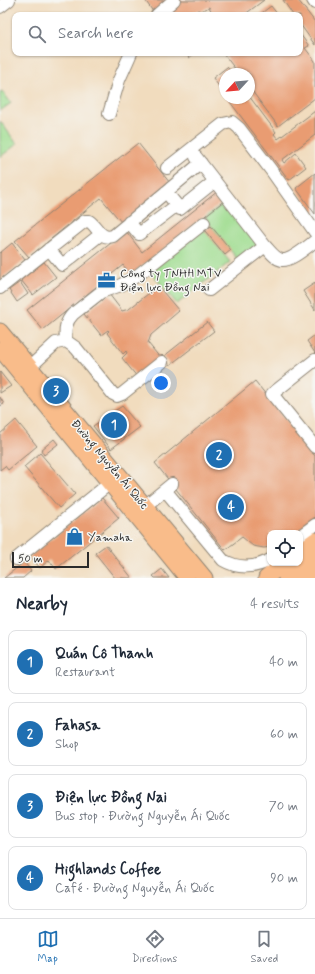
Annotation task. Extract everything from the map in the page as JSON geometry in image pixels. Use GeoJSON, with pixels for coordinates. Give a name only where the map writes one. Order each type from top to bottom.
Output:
{"type":"FeatureCollection","features":[{"type":"Feature","properties":{"kind":"main road","name":"Đường Nguyễn Ái Quốc"},"geometry":{"type":"LineString","coordinates":[[0,331],[205,578]]}},
{"type":"Feature","properties":{"kind":"main road","name":"Đường Nguyễn Ái Quốc"},"geometry":{"type":"LineString","coordinates":[[0,349],[187,578]]}},
{"type":"Feature","properties":{"kind":"main road"},"geometry":{"type":"LineString","coordinates":[[303,549],[315,540]]}},
{"type":"Feature","properties":{"kind":"main road"},"geometry":{"type":"LineString","coordinates":[[286,578],[315,555]]}},
{"type":"Feature","properties":{"kind":"main road"},"geometry":{"type":"LineString","coordinates":[[266,578],[280,566]]}},
{"type":"Feature","properties":{"kind":"main road"},"geometry":{"type":"LineString","coordinates":[[303,578],[315,569]]}},
{"type":"Feature","properties":{"kind":"street"},"geometry":{"type":"LineString","coordinates":[[0,7],[9,0]]}},
{"type":"Feature","properties":{"kind":"street"},"geometry":{"type":"LineString","coordinates":[[160,12],[174,0]]}},
{"type":"Feature","properties":{"kind":"street"},"geometry":{"type":"LineString","coordinates":[[109,114],[119,80],[130,56]]}},
{"type":"Feature","properties":{"kind":"street"},"geometry":{"type":"LineString","coordinates":[[167,168],[223,124],[232,122],[239,128],[271,170],[315,232]]}},
{"type":"Feature","properties":{"kind":"street"},"geometry":{"type":"LineString","coordinates":[[190,150],[275,256],[282,260],[289,259],[315,241]]}},
{"type":"Feature","properties":{"kind":"street"},"geometry":{"type":"LineString","coordinates":[[0,288],[86,221],[92,223],[103,237],[112,236],[201,163]]}},
{"type":"Feature","properties":{"kind":"street"},"geometry":{"type":"LineString","coordinates":[[166,192],[180,209],[214,181]]}},
{"type":"Feature","properties":{"kind":"street"},"geometry":{"type":"LineString","coordinates":[[130,222],[139,234],[177,205]]}},
{"type":"Feature","properties":{"kind":"street"},"geometry":{"type":"LineString","coordinates":[[66,341],[65,328],[69,318],[73,314],[101,292],[121,285],[138,276],[204,223]]}},
{"type":"Feature","properties":{"kind":"street"},"geometry":{"type":"LineString","coordinates":[[49,249],[62,265],[101,234]]}},
{"type":"Feature","properties":{"kind":"street"},"geometry":{"type":"LineString","coordinates":[[209,290],[266,246]]}},
{"type":"Feature","properties":{"kind":"street"},"geometry":{"type":"LineString","coordinates":[[30,367],[56,343],[66,341],[76,348],[113,394],[117,396],[122,394],[162,362]]}},
{"type":"Feature","properties":{"kind":"street"},"geometry":{"type":"LineString","coordinates":[[315,360],[272,394],[315,447]]}},
{"type":"Feature","properties":{"kind":"street"},"geometry":{"type":"LineString","coordinates":[[16,559],[110,483]]}},
{"type":"Feature","properties":{"kind":"street"},"geometry":{"type":"LineString","coordinates":[[146,506],[169,487],[223,560],[233,565],[246,566],[267,561]]}},
{"type":"Feature","properties":{"kind":"street"},"geometry":{"type":"LineString","coordinates":[[303,534],[315,524]]}},
{"type":"Feature","properties":{"kind":"green space"},"geometry":{"type":"Polygon","coordinates":[[[2,91],[11,103],[0,111],[0,92],[2,91]]]}},
{"type":"Feature","properties":{"kind":"green space"},"geometry":{"type":"Polygon","coordinates":[[[0,121],[17,144],[0,157],[0,121]]]}},
{"type":"Feature","properties":{"kind":"green space"},"geometry":{"type":"Polygon","coordinates":[[[226,201],[259,244],[238,260],[205,218],[226,201]]]}},
{"type":"Feature","properties":{"kind":"green space"},"geometry":{"type":"Polygon","coordinates":[[[203,228],[230,262],[177,304],[150,271],[203,228]]]}},
{"type":"Feature","properties":{"kind":"building"},"geometry":{"type":"Polygon","coordinates":[[[145,0],[169,0],[155,12],[153,12],[145,0]]]}},
{"type":"Feature","properties":{"kind":"building"},"geometry":{"type":"Polygon","coordinates":[[[180,0],[264,0],[248,12],[212,12],[209,7],[200,12],[199,10],[195,12],[165,12],[180,0]]]}},
{"type":"Feature","properties":{"kind":"building"},"geometry":{"type":"Polygon","coordinates":[[[283,0],[298,0],[315,22],[315,45],[303,28],[303,12],[291,12],[283,0]]]}},
{"type":"Feature","properties":{"kind":"building"},"geometry":{"type":"Polygon","coordinates":[[[271,6],[276,12],[263,12],[271,6]]]}},
{"type":"Feature","properties":{"kind":"building"},"geometry":{"type":"Polygon","coordinates":[[[303,38],[309,46],[305,48],[315,61],[315,98],[278,126],[255,95],[255,68],[234,68],[225,56],[303,56],[303,38]]]}},
{"type":"Feature","properties":{"kind":"building"},"geometry":{"type":"Polygon","coordinates":[[[219,73],[219,86],[213,78],[219,73]]]}},
{"type":"Feature","properties":{"kind":"building"},"geometry":{"type":"Polygon","coordinates":[[[232,104],[255,104],[276,132],[274,134],[278,139],[315,111],[315,135],[282,160],[284,163],[296,153],[306,167],[289,180],[232,104]]]}},
{"type":"Feature","properties":{"kind":"building"},"geometry":{"type":"Polygon","coordinates":[[[138,143],[170,183],[122,223],[101,198],[29,257],[15,241],[138,143]]]}},
{"type":"Feature","properties":{"kind":"building"},"geometry":{"type":"Polygon","coordinates":[[[315,173],[315,214],[296,188],[315,173]]]}},
{"type":"Feature","properties":{"kind":"building"},"geometry":{"type":"Polygon","coordinates":[[[218,191],[225,200],[131,275],[123,265],[43,330],[27,310],[126,231],[142,252],[218,191]]]}},
{"type":"Feature","properties":{"kind":"building"},"geometry":{"type":"Polygon","coordinates":[[[211,226],[231,250],[225,255],[205,231],[211,226]]]}},
{"type":"Feature","properties":{"kind":"building"},"geometry":{"type":"Polygon","coordinates":[[[12,243],[25,260],[0,280],[0,253],[12,243]]]}},
{"type":"Feature","properties":{"kind":"building"},"geometry":{"type":"Polygon","coordinates":[[[44,262],[56,277],[33,295],[21,280],[44,262]]]}},
{"type":"Feature","properties":{"kind":"building"},"geometry":{"type":"Polygon","coordinates":[[[20,282],[28,294],[17,302],[9,290],[20,282]]]}},
{"type":"Feature","properties":{"kind":"building"},"geometry":{"type":"Polygon","coordinates":[[[315,283],[315,310],[303,291],[315,283]]]}},
{"type":"Feature","properties":{"kind":"building"},"geometry":{"type":"Polygon","coordinates":[[[158,286],[179,311],[151,335],[148,343],[161,359],[138,378],[122,358],[127,353],[126,351],[123,354],[107,333],[109,331],[108,330],[101,335],[84,314],[109,294],[122,311],[129,309],[158,286]]]}},
{"type":"Feature","properties":{"kind":"building"},"geometry":{"type":"Polygon","coordinates":[[[207,322],[214,331],[170,365],[163,357],[207,322]]]}},
{"type":"Feature","properties":{"kind":"building"},"geometry":{"type":"Polygon","coordinates":[[[315,335],[315,353],[307,341],[315,335]]]}},
{"type":"Feature","properties":{"kind":"building"},"geometry":{"type":"Polygon","coordinates":[[[0,372],[11,386],[0,393],[0,372]]]}},
{"type":"Feature","properties":{"kind":"building"},"geometry":{"type":"Polygon","coordinates":[[[255,381],[315,456],[315,517],[299,530],[267,530],[267,548],[253,546],[242,537],[225,550],[155,463],[255,381]]]}},
{"type":"Feature","properties":{"kind":"building"},"geometry":{"type":"Polygon","coordinates":[[[0,397],[4,404],[0,406],[0,397]]]}},
{"type":"Feature","properties":{"kind":"building"},"geometry":{"type":"Polygon","coordinates":[[[122,406],[140,427],[111,449],[93,426],[122,406]]]}},
{"type":"Feature","properties":{"kind":"building"},"geometry":{"type":"Polygon","coordinates":[[[16,420],[37,446],[8,470],[5,466],[0,470],[0,434],[16,420]]]}},
{"type":"Feature","properties":{"kind":"building"},"geometry":{"type":"Polygon","coordinates":[[[54,439],[58,444],[44,455],[41,450],[54,439]]]}},
{"type":"Feature","properties":{"kind":"building"},"geometry":{"type":"Polygon","coordinates":[[[40,453],[75,494],[59,508],[24,467],[40,453]]]}},
{"type":"Feature","properties":{"kind":"building","name":"Yamaha"},"geometry":{"type":"Polygon","coordinates":[[[102,498],[119,518],[56,569],[49,560],[40,568],[30,556],[102,498]]]}},
{"type":"Feature","properties":{"kind":"building"},"geometry":{"type":"Polygon","coordinates":[[[106,545],[132,578],[115,578],[95,553],[106,545]]]}},
{"type":"Feature","properties":{"kind":"building"},"geometry":{"type":"Polygon","coordinates":[[[24,562],[31,571],[23,578],[4,578],[24,562]]]}},
{"type":"Feature","properties":{"kind":"building"},"geometry":{"type":"Polygon","coordinates":[[[162,569],[169,578],[155,578],[153,576],[162,569]]]}},
{"type":"Feature","properties":{"kind":"place","name":"Công ty TNHH MTV Điện lực Đồng Nai"},"geometry":{"type":"Point","coordinates":[107,280]}},
{"type":"Feature","properties":{"kind":"place","name":"Điện lực Đồng Nai"},"geometry":{"type":"Point","coordinates":[56,391]}},
{"type":"Feature","properties":{"kind":"place","name":"Quán Cô Thanh"},"geometry":{"type":"Point","coordinates":[114,425]}},
{"type":"Feature","properties":{"kind":"place","name":"Fahasa"},"geometry":{"type":"Point","coordinates":[219,455]}},
{"type":"Feature","properties":{"kind":"place","name":"Highlands Coffee"},"geometry":{"type":"Point","coordinates":[231,507]}},
{"type":"Feature","properties":{"kind":"place","name":"Yamaha"},"geometry":{"type":"Point","coordinates":[75,537]}}]}
